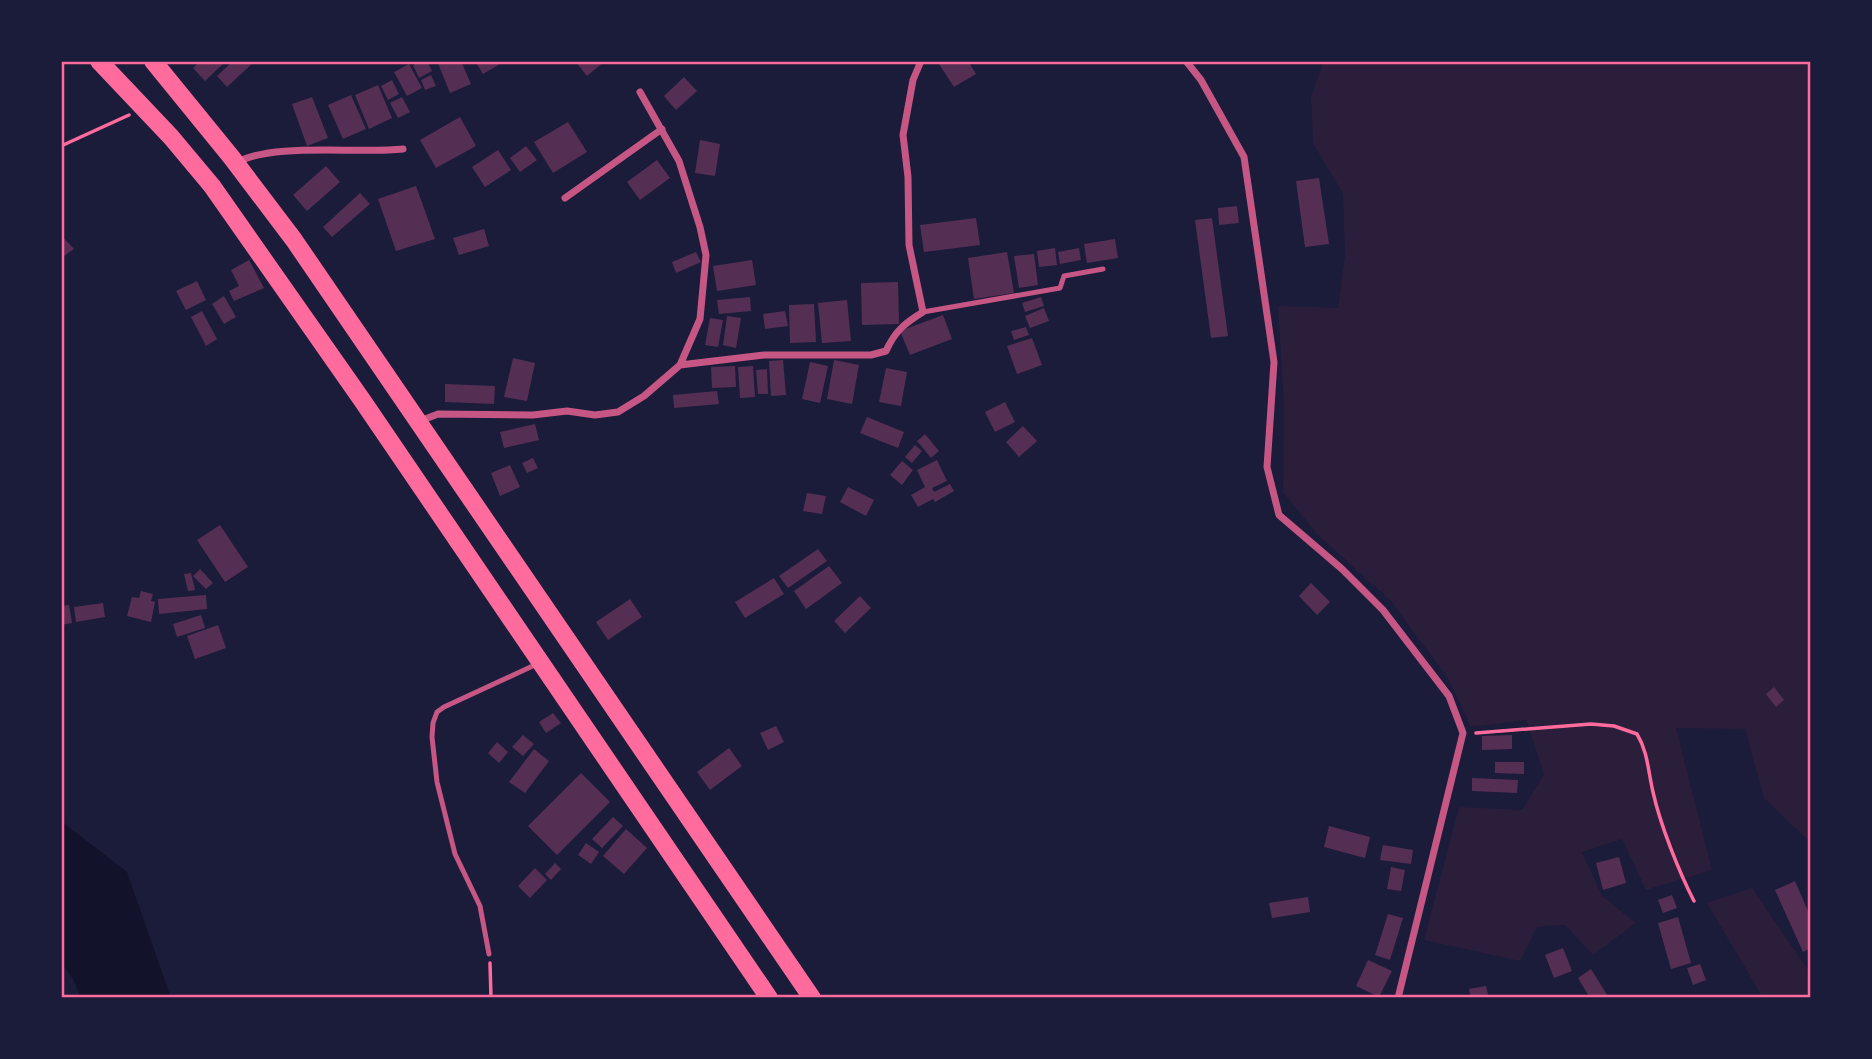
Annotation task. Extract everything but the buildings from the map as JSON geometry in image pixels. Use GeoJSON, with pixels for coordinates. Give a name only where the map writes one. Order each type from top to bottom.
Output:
{"type":"FeatureCollection","features":[{"type":"Feature","properties":{"kind":"highway"},"geometry":{"type":"LineString","coordinates":[[99,61],[171,137],[212,186],[362,400],[769,998]]}},
{"type":"Feature","properties":{"kind":"highway"},"geometry":{"type":"LineString","coordinates":[[153,61],[302,250],[812,998]]}},
{"type":"Feature","properties":{"kind":"street"},"geometry":{"type":"LineString","coordinates":[[680,365],[764,355],[871,355],[886,351],[903,324],[923,312],[909,245],[908,177],[903,135],[913,79],[921,61]]}},
{"type":"Feature","properties":{"kind":"street"},"geometry":{"type":"LineString","coordinates":[[1186,61],[1201,80],[1244,157],[1274,362],[1267,467],[1279,515],[1342,569],[1383,610],[1449,696],[1463,733],[1398,998]]}},
{"type":"Feature","properties":{"kind":"street"},"geometry":{"type":"LineString","coordinates":[[419,422],[438,414],[533,415],[567,411],[594,415],[618,412],[645,396],[680,365],[700,318],[706,255],[679,161],[639,92]]}},
{"type":"Feature","properties":{"kind":"street"},"geometry":{"type":"LineString","coordinates":[[565,198],[662,129]]}},
{"type":"Feature","properties":{"kind":"street"},"geometry":{"type":"LineString","coordinates":[[236,164],[247,156],[267,152],[379,152],[402,149]]}},
{"type":"Feature","properties":{"kind":"lane"},"geometry":{"type":"LineString","coordinates":[[923,312],[1060,288],[1064,276],[1103,269]]}},
{"type":"Feature","properties":{"kind":"lane"},"geometry":{"type":"LineString","coordinates":[[489,954],[480,906],[459,865],[444,817],[433,757],[433,723],[437,712],[443,707],[540,662]]}},
{"type":"Feature","properties":{"kind":"path"},"geometry":{"type":"LineString","coordinates":[[61,146],[144,109]]}},
{"type":"Feature","properties":{"kind":"path"},"geometry":{"type":"LineString","coordinates":[[1463,733],[1591,724],[1614,726],[1637,733],[1643,744],[1653,793],[1684,882],[1694,901]]}},
{"type":"Feature","properties":{"kind":"path"},"geometry":{"type":"LineString","coordinates":[[489,954],[491,998]]}},
{"type":"Feature","properties":{"kind":"shaded area"},"geometry":{"type":"Polygon","coordinates":[[[1324,61],[1811,61],[1811,843],[1764,798],[1745,729],[1676,728],[1712,870],[1646,890],[1622,839],[1582,852],[1602,896],[1636,923],[1593,955],[1565,925],[1537,927],[1520,961],[1424,940],[1459,807],[1522,810],[1544,774],[1526,720],[1471,727],[1448,678],[1390,600],[1316,533],[1283,492],[1284,406],[1278,306],[1338,308],[1345,256],[1343,194],[1313,143],[1311,96],[1324,61]]]}},
{"type":"Feature","properties":{"kind":"shaded area"},"geometry":{"type":"Polygon","coordinates":[[[61,821],[127,872],[171,998],[81,998],[73,979],[61,962],[61,821]]]}},
{"type":"Feature","properties":{"kind":"shaded area"},"geometry":{"type":"Polygon","coordinates":[[[1752,888],[1811,974],[1811,998],[1763,998],[1707,903],[1752,888]]]}}]}
